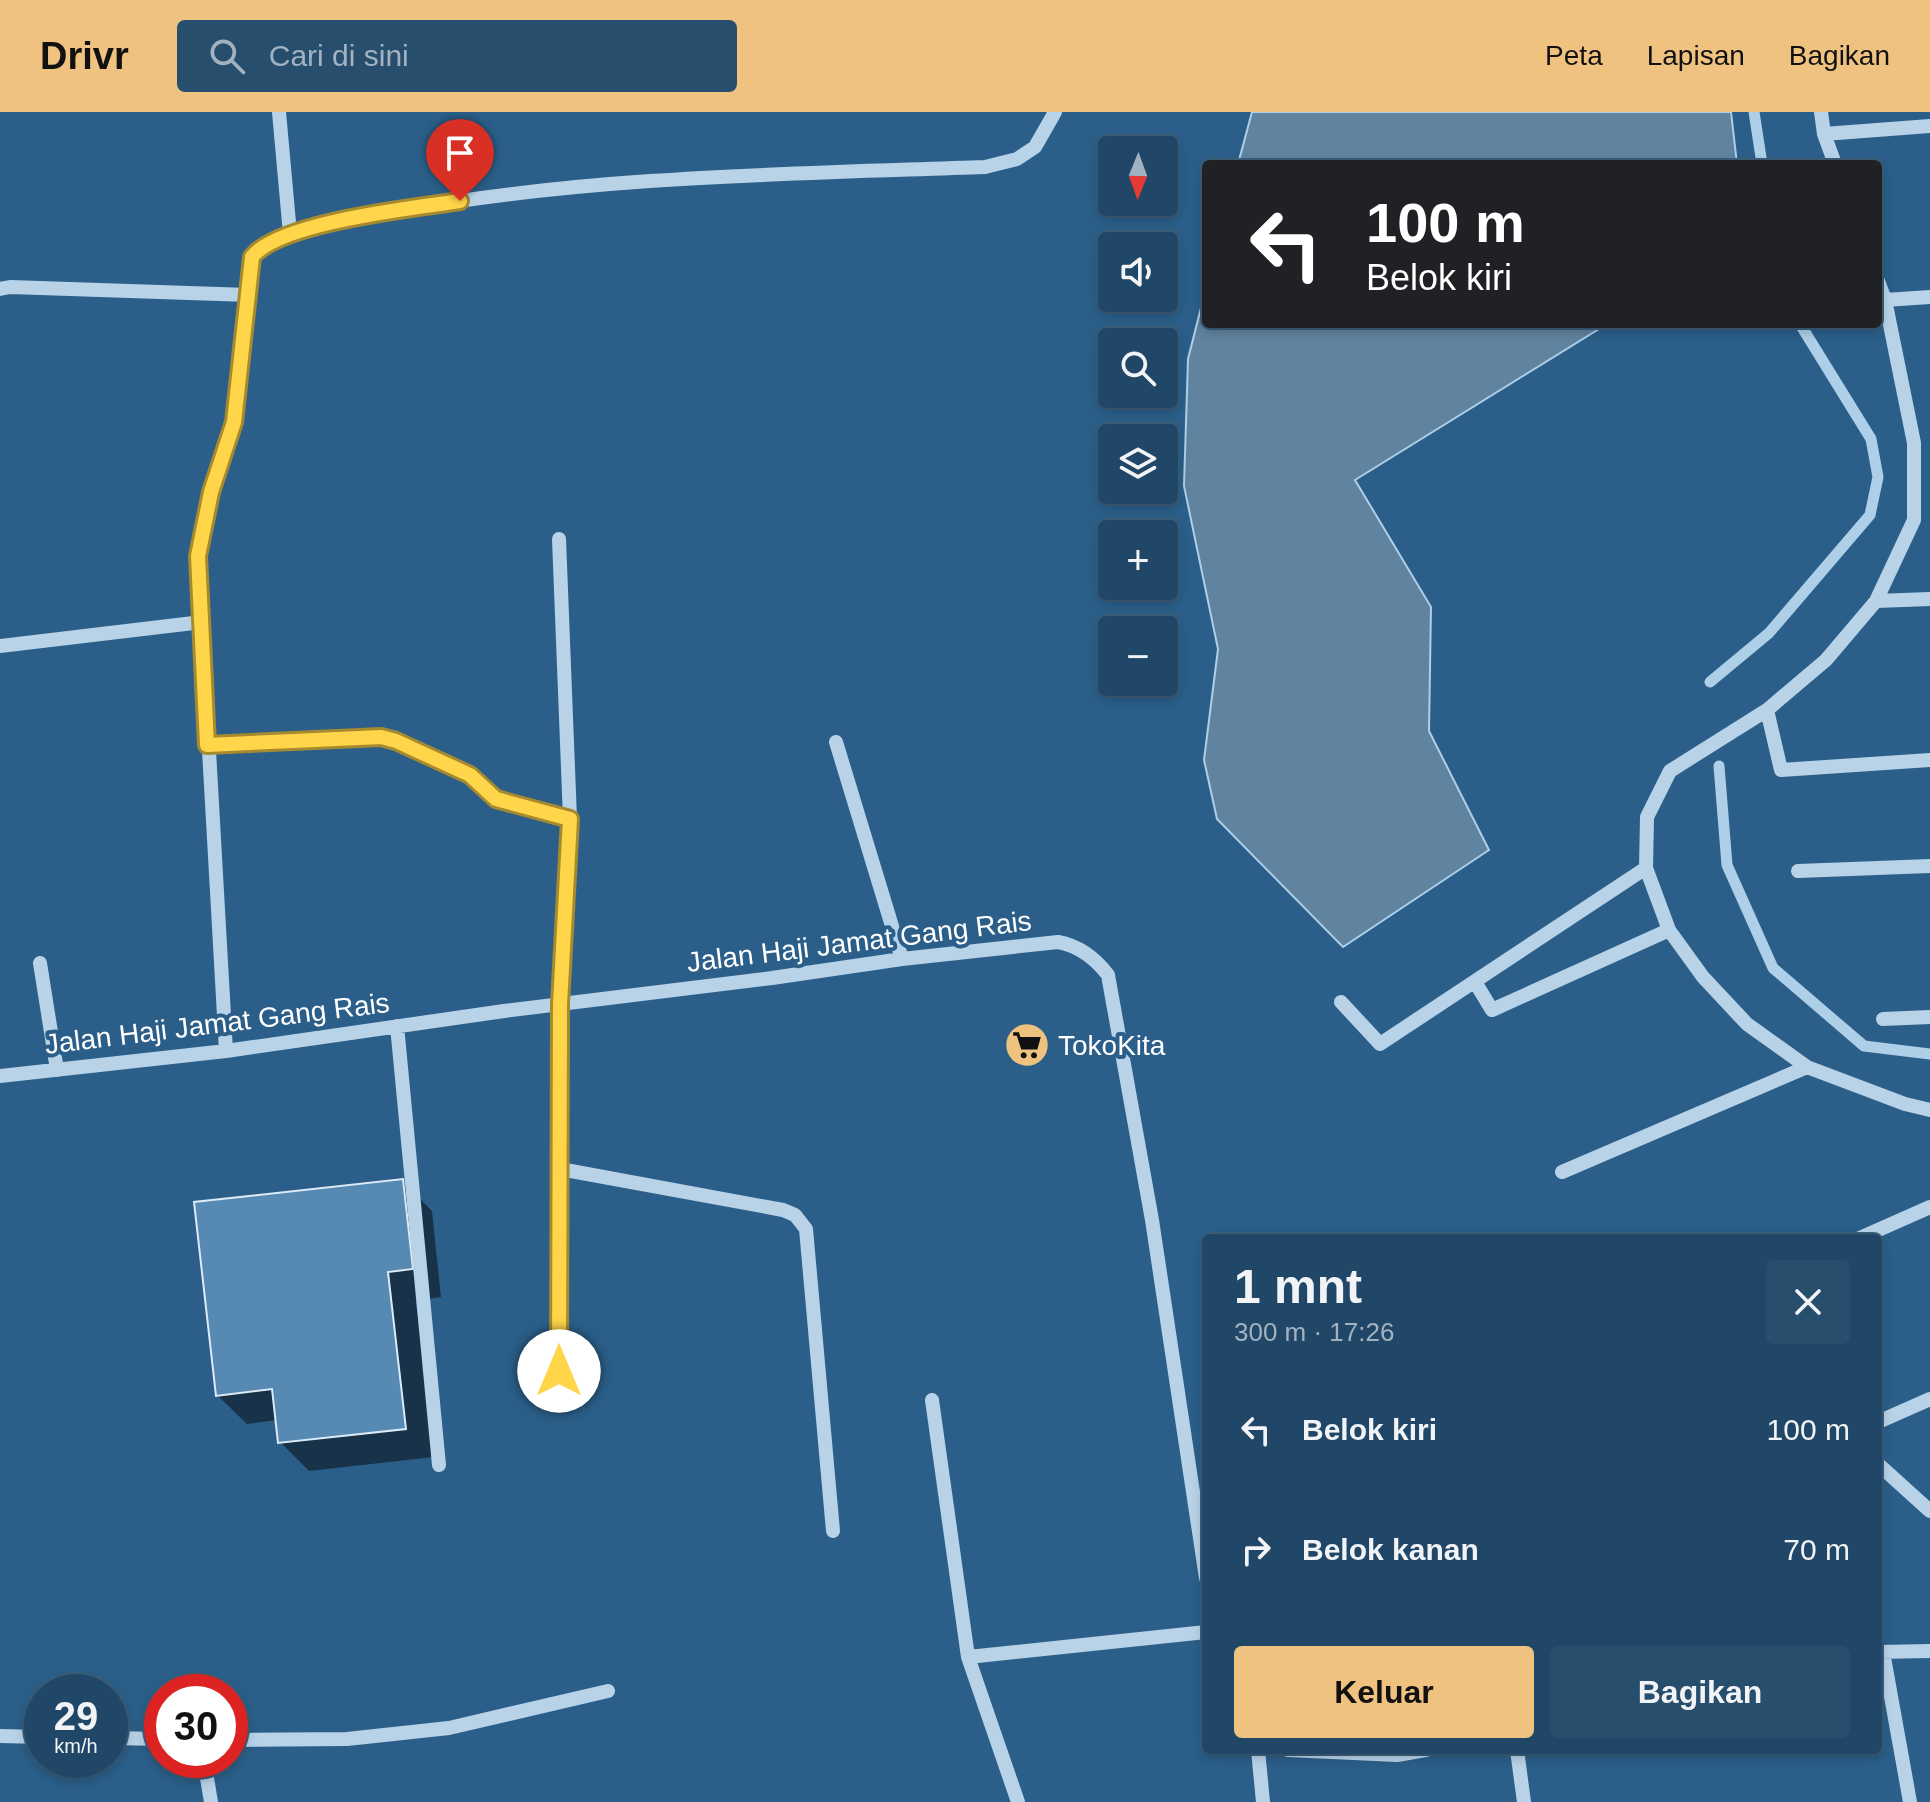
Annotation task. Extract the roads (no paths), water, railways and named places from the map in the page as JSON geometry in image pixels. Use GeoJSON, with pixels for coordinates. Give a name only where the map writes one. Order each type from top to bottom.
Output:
{"type":"FeatureCollection","features":[{"type":"Feature","properties":{"kind":"street"},"geometry":{"type":"LineString","coordinates":[[279,112],[290,234]]}},
{"type":"Feature","properties":{"kind":"street"},"geometry":{"type":"LineString","coordinates":[[226,1051],[198,556],[211,492],[234,422],[252,257],[257,251],[290,234],[414,208],[638,180],[985,167],[1017,159],[1035,147],[1055,112]]}},
{"type":"Feature","properties":{"kind":"street"},"geometry":{"type":"LineString","coordinates":[[1821,112],[1824,134],[1834,160]]}},
{"type":"Feature","properties":{"kind":"street"},"geometry":{"type":"LineString","coordinates":[[1824,134],[1930,126]]}},
{"type":"Feature","properties":{"kind":"street"},"geometry":{"type":"LineString","coordinates":[[0,289],[249,295]]}},
{"type":"Feature","properties":{"kind":"street"},"geometry":{"type":"LineString","coordinates":[[1882,292],[1914,443],[1914,520],[1876,601],[1826,660],[1767,710],[1670,771],[1647,817],[1646,868],[1669,930],[1703,977],[1747,1024],[1807,1067],[1905,1104],[1930,1110]]}},
{"type":"Feature","properties":{"kind":"street"},"geometry":{"type":"LineString","coordinates":[[1885,300],[1930,297]]}},
{"type":"Feature","properties":{"kind":"street"},"geometry":{"type":"LineString","coordinates":[[1914,443],[1930,442]]}},
{"type":"Feature","properties":{"kind":"street"},"geometry":{"type":"LineString","coordinates":[[559,539],[570,819],[560,1004],[559,1371]]}},
{"type":"Feature","properties":{"kind":"street"},"geometry":{"type":"LineString","coordinates":[[1876,601],[1930,599]]}},
{"type":"Feature","properties":{"kind":"street"},"geometry":{"type":"LineString","coordinates":[[0,646],[202,622]]}},
{"type":"Feature","properties":{"kind":"street"},"geometry":{"type":"LineString","coordinates":[[1767,710],[1781,770],[1930,760]]}},
{"type":"Feature","properties":{"kind":"street"},"geometry":{"type":"LineString","coordinates":[[207,745],[381,737],[470,775],[496,799],[570,819]]}},
{"type":"Feature","properties":{"kind":"street"},"geometry":{"type":"LineString","coordinates":[[836,742],[902,959]]}},
{"type":"Feature","properties":{"kind":"street"},"geometry":{"type":"LineString","coordinates":[[1798,871],[1930,866]]}},
{"type":"Feature","properties":{"kind":"street"},"geometry":{"type":"LineString","coordinates":[[1341,1002],[1380,1044],[1646,868]]}},
{"type":"Feature","properties":{"kind":"street"},"geometry":{"type":"LineString","coordinates":[[1475,982],[1492,1010],[1669,930]]}},
{"type":"Feature","properties":{"kind":"street","name":"Jalan Haji Jamat Gang Rais"},"geometry":{"type":"LineString","coordinates":[[0,1076],[226,1051],[902,959],[1058,942],[1071,944],[1088,954],[1108,975],[1152,1220],[1202,1551]]}},
{"type":"Feature","properties":{"kind":"street"},"geometry":{"type":"LineString","coordinates":[[40,963],[57,1070]]}},
{"type":"Feature","properties":{"kind":"street"},"geometry":{"type":"LineString","coordinates":[[1883,1019],[1930,1017]]}},
{"type":"Feature","properties":{"kind":"street"},"geometry":{"type":"LineString","coordinates":[[397,1026],[439,1465]]}},
{"type":"Feature","properties":{"kind":"street"},"geometry":{"type":"LineString","coordinates":[[1562,1172],[1807,1067]]}},
{"type":"Feature","properties":{"kind":"street"},"geometry":{"type":"LineString","coordinates":[[560,1169],[783,1210],[802,1221],[806,1229],[833,1531]]}},
{"type":"Feature","properties":{"kind":"street"},"geometry":{"type":"LineString","coordinates":[[1869,1234],[1930,1207]]}},
{"type":"Feature","properties":{"kind":"street"},"geometry":{"type":"LineString","coordinates":[[1882,1420],[1930,1399]]}},
{"type":"Feature","properties":{"kind":"street"},"geometry":{"type":"LineString","coordinates":[[932,1400],[968,1657],[1018,1802]]}},
{"type":"Feature","properties":{"kind":"street"},"geometry":{"type":"LineString","coordinates":[[1882,1468],[1930,1511]]}},
{"type":"Feature","properties":{"kind":"street"},"geometry":{"type":"LineString","coordinates":[[968,1657],[1202,1632]]}},
{"type":"Feature","properties":{"kind":"street"},"geometry":{"type":"LineString","coordinates":[[1882,1652],[1930,1651]]}},
{"type":"Feature","properties":{"kind":"street"},"geometry":{"type":"LineString","coordinates":[[1882,1662],[1910,1802]]}},
{"type":"Feature","properties":{"kind":"street"},"geometry":{"type":"LineString","coordinates":[[248,1740],[347,1739],[449,1728],[608,1691]]}},
{"type":"Feature","properties":{"kind":"street"},"geometry":{"type":"LineString","coordinates":[[0,1736],[24,1737]]}},
{"type":"Feature","properties":{"kind":"street"},"geometry":{"type":"LineString","coordinates":[[1258,1754],[1263,1802]]}},
{"type":"Feature","properties":{"kind":"street"},"geometry":{"type":"LineString","coordinates":[[1375,1754],[1403,1754]]}},
{"type":"Feature","properties":{"kind":"street"},"geometry":{"type":"LineString","coordinates":[[1518,1754],[1524,1802]]}},
{"type":"Feature","properties":{"kind":"street"},"geometry":{"type":"LineString","coordinates":[[207,1778],[211,1802]]}},
{"type":"Feature","properties":{"kind":"water"},"geometry":{"type":"Polygon","coordinates":[[[1252,112],[1731,112],[1737,160],[1239,160],[1252,112]]]}},
{"type":"Feature","properties":{"kind":"water"},"geometry":{"type":"Polygon","coordinates":[[[1202,304],[1202,328],[1601,328],[1355,480],[1431,607],[1429,731],[1489,850],[1343,947],[1217,819],[1204,760],[1218,649],[1184,486],[1188,359],[1202,304]]]}},
{"type":"Feature","properties":{"kind":"waterway"},"geometry":{"type":"LineString","coordinates":[[1754,112],[1761,160]]}},
{"type":"Feature","properties":{"kind":"waterway"},"geometry":{"type":"LineString","coordinates":[[1710,682],[1769,633],[1870,515],[1878,477],[1871,439],[1802,328]]}},
{"type":"Feature","properties":{"kind":"waterway"},"geometry":{"type":"LineString","coordinates":[[1719,766],[1727,865],[1773,968],[1864,1046],[1930,1054]]}},
{"type":"Feature","properties":{"kind":"place","name":"TokoKita"},"geometry":{"type":"Point","coordinates":[1027,1045]}}]}
